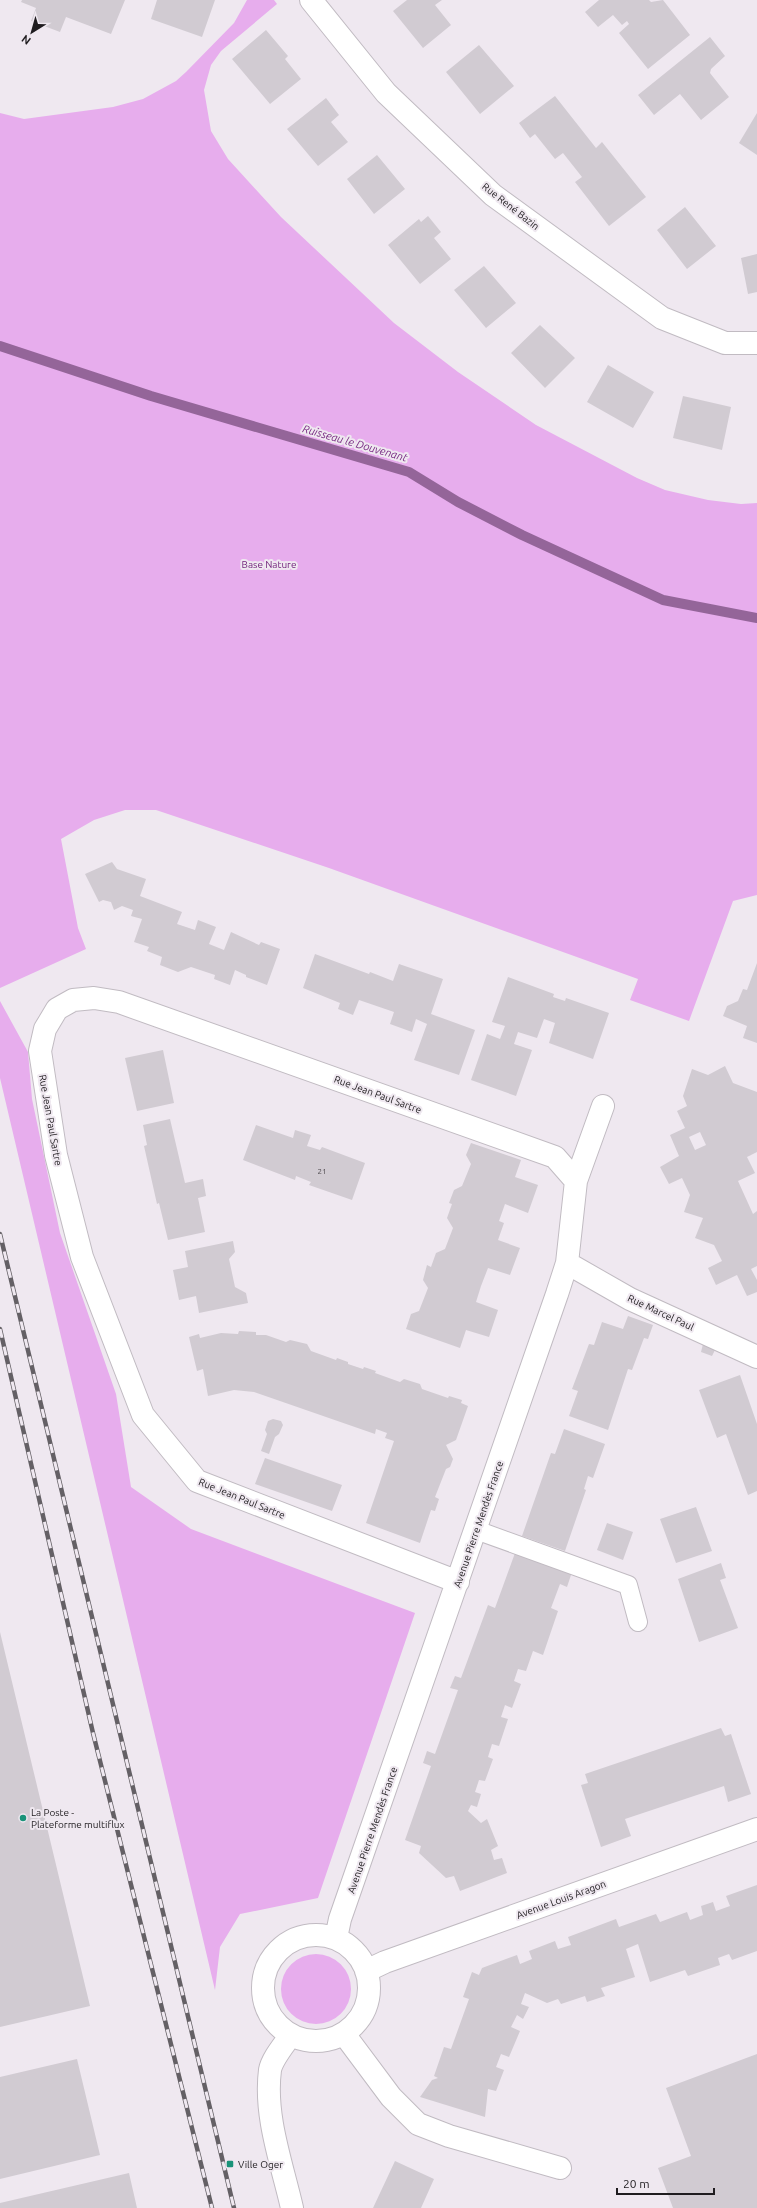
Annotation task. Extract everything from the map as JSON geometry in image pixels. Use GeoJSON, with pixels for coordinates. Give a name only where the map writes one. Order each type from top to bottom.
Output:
{"type":"FeatureCollection","features":[{"type":"Feature","properties":{"kind":"street","name":"Rue René Bazin"},"geometry":{"type":"LineString","coordinates":[[311,0],[386,93],[493,195],[662,318],[725,343],[757,343]]}},
{"type":"Feature","properties":{"kind":"street","name":"Rue Jean Paul Sartre"},"geometry":{"type":"LineString","coordinates":[[458,1582],[197,1481],[143,1415],[82,1257],[56,1155],[40,1051],[45,1029],[57,1009],[73,1000],[94,998],[119,1002],[555,1157],[576,1181]]}},
{"type":"Feature","properties":{"kind":"street","name":"Avenue Pierre Mendès France"},"geometry":{"type":"LineString","coordinates":[[336,1938],[340,1919],[476,1530],[567,1263],[576,1181],[603,1106]]}},
{"type":"Feature","properties":{"kind":"street","name":"Rue Marcel Paul"},"geometry":{"type":"LineString","coordinates":[[567,1263],[630,1298],[757,1357]]}},
{"type":"Feature","properties":{"kind":"street","name":"Avenue Louis Aragon"},"geometry":{"type":"LineString","coordinates":[[366,1970],[757,1829]]}},
{"type":"Feature","properties":{"kind":"street"},"geometry":{"type":"LineString","coordinates":[[318,1935],[336,1938],[349,1946],[359,1957],[366,1970],[369,1992],[364,2013],[356,2025],[344,2034],[331,2040],[317,2042],[303,2041],[290,2036],[276,2024],[266,2010],[262,1992],[264,1974],[271,1958],[284,1945],[300,1937],[318,1935]]}},
{"type":"Feature","properties":{"kind":"street"},"geometry":{"type":"LineString","coordinates":[[344,2034],[391,2097],[418,2124],[449,2136],[560,2168]]}},
{"type":"Feature","properties":{"kind":"street"},"geometry":{"type":"LineString","coordinates":[[290,2036],[270,2068],[270,2096],[271,2118],[292,2208]]}},
{"type":"Feature","properties":{"kind":"lane"},"geometry":{"type":"LineString","coordinates":[[476,1530],[628,1585],[638,1622]]}},
{"type":"Feature","properties":{"kind":"green space","name":"Base Nature"},"geometry":{"type":"Polygon","coordinates":[[[247,0],[274,0],[277,4],[221,51],[211,65],[204,90],[211,131],[228,159],[281,217],[394,323],[458,372],[536,425],[637,478],[665,490],[708,500],[741,504],[757,503],[757,895],[733,901],[689,1021],[630,1000],[638,979],[329,868],[156,810],[125,810],[94,820],[61,839],[78,928],[86,949],[0,988],[0,113],[24,119],[113,107],[143,99],[176,81],[186,72],[234,23],[247,0]]]}},
{"type":"Feature","properties":{"kind":"green space"},"geometry":{"type":"Polygon","coordinates":[[[0,1001],[28,1052],[32,1099],[60,1233],[116,1394],[131,1487],[191,1529],[415,1613],[318,1898],[240,1914],[220,1947],[215,1990],[0,1078],[0,1001]]]}},
{"type":"Feature","properties":{"kind":"green space"},"geometry":{"type":"Polygon","coordinates":[[[316,1954],[329,1957],[341,1964],[348,1976],[351,1989],[348,2002],[341,2014],[329,2021],[316,2024],[303,2021],[291,2014],[284,2002],[281,1989],[284,1976],[291,1964],[303,1957],[316,1954]]]}},
{"type":"Feature","properties":{"kind":"building"},"geometry":{"type":"Polygon","coordinates":[[[22,0],[125,0],[111,34],[66,17],[60,32],[31,21],[36,8],[21,2],[22,0]]]}},
{"type":"Feature","properties":{"kind":"building"},"geometry":{"type":"Polygon","coordinates":[[[157,0],[215,0],[202,37],[151,19],[157,0]]]}},
{"type":"Feature","properties":{"kind":"building"},"geometry":{"type":"Polygon","coordinates":[[[407,0],[442,0],[435,5],[451,25],[423,48],[393,11],[407,0]]]}},
{"type":"Feature","properties":{"kind":"building"},"geometry":{"type":"Polygon","coordinates":[[[599,0],[649,0],[651,2],[663,0],[690,35],[648,69],[619,33],[629,24],[627,21],[622,25],[613,15],[598,27],[585,12],[599,0]]]}},
{"type":"Feature","properties":{"kind":"building"},"geometry":{"type":"Polygon","coordinates":[[[266,30],[288,56],[285,59],[301,79],[270,104],[232,59],[266,30]]]}},
{"type":"Feature","properties":{"kind":"building"},"geometry":{"type":"Polygon","coordinates":[[[710,37],[725,56],[711,69],[710,73],[729,97],[701,120],[680,94],[654,115],[638,95],[710,37]]]}},
{"type":"Feature","properties":{"kind":"building"},"geometry":{"type":"Polygon","coordinates":[[[479,45],[514,86],[480,114],[446,72],[479,45]]]}},
{"type":"Feature","properties":{"kind":"building"},"geometry":{"type":"Polygon","coordinates":[[[555,96],[596,148],[602,142],[646,197],[609,226],[575,182],[582,177],[563,153],[555,159],[535,134],[530,138],[519,123],[555,96]]]}},
{"type":"Feature","properties":{"kind":"building"},"geometry":{"type":"Polygon","coordinates":[[[326,98],[339,115],[331,122],[348,142],[318,166],[287,129],[326,98]]]}},
{"type":"Feature","properties":{"kind":"building"},"geometry":{"type":"Polygon","coordinates":[[[757,113],[757,155],[739,143],[757,113]]]}},
{"type":"Feature","properties":{"kind":"building"},"geometry":{"type":"Polygon","coordinates":[[[377,155],[405,189],[374,214],[347,179],[377,155]]]}},
{"type":"Feature","properties":{"kind":"building"},"geometry":{"type":"Polygon","coordinates":[[[685,207],[716,246],[687,269],[657,230],[685,207]]]}},
{"type":"Feature","properties":{"kind":"building"},"geometry":{"type":"Polygon","coordinates":[[[428,216],[441,232],[434,238],[451,259],[420,284],[388,245],[419,219],[421,222],[428,216]]]}},
{"type":"Feature","properties":{"kind":"building"},"geometry":{"type":"Polygon","coordinates":[[[757,254],[757,292],[748,294],[741,258],[757,254]]]}},
{"type":"Feature","properties":{"kind":"building"},"geometry":{"type":"Polygon","coordinates":[[[484,266],[516,303],[486,328],[454,290],[484,266]]]}},
{"type":"Feature","properties":{"kind":"building"},"geometry":{"type":"Polygon","coordinates":[[[540,325],[575,358],[545,388],[511,353],[540,325]]]}},
{"type":"Feature","properties":{"kind":"building"},"geometry":{"type":"Polygon","coordinates":[[[608,365],[654,392],[633,428],[587,402],[608,365]]]}},
{"type":"Feature","properties":{"kind":"building"},"geometry":{"type":"Polygon","coordinates":[[[683,396],[731,407],[722,450],[673,438],[683,396]]]}},
{"type":"Feature","properties":{"kind":"building"},"geometry":{"type":"Polygon","coordinates":[[[112,862],[117,869],[146,879],[140,896],[182,912],[177,924],[195,930],[198,920],[216,927],[209,944],[224,950],[231,932],[259,945],[261,942],[280,949],[267,985],[246,977],[246,975],[235,970],[230,985],[214,979],[215,975],[191,967],[178,972],[160,965],[162,957],[147,951],[149,947],[134,942],[142,919],[131,916],[133,910],[122,906],[114,910],[111,902],[103,900],[99,902],[85,874],[112,862]]]}},
{"type":"Feature","properties":{"kind":"building"},"geometry":{"type":"Polygon","coordinates":[[[315,954],[369,974],[370,972],[393,981],[399,964],[443,979],[431,1014],[475,1030],[459,1075],[414,1060],[427,1024],[416,1019],[412,1032],[390,1024],[394,1012],[359,1000],[353,1015],[338,1009],[340,1003],[303,988],[315,954]]]}},
{"type":"Feature","properties":{"kind":"building"},"geometry":{"type":"Polygon","coordinates":[[[757,963],[757,1043],[743,1038],[747,1026],[723,1016],[727,1006],[738,1001],[743,989],[747,990],[757,963]]]}},
{"type":"Feature","properties":{"kind":"building"},"geometry":{"type":"Polygon","coordinates":[[[508,977],[554,994],[553,997],[565,1001],[566,998],[609,1013],[593,1059],[549,1043],[555,1023],[544,1019],[537,1038],[518,1032],[514,1044],[532,1050],[516,1096],[471,1080],[487,1034],[500,1039],[505,1026],[492,1022],[508,977]]]}},
{"type":"Feature","properties":{"kind":"building"},"geometry":{"type":"Polygon","coordinates":[[[163,1050],[174,1103],[137,1111],[125,1058],[163,1050]]]}},
{"type":"Feature","properties":{"kind":"building"},"geometry":{"type":"Polygon","coordinates":[[[725,1066],[733,1083],[757,1092],[757,1152],[747,1157],[755,1173],[738,1181],[753,1214],[757,1211],[757,1266],[751,1269],[757,1280],[757,1292],[747,1296],[737,1275],[716,1285],[708,1268],[722,1261],[714,1245],[695,1238],[703,1218],[684,1212],[690,1195],[682,1178],[669,1184],[660,1167],[679,1156],[670,1135],[685,1128],[677,1111],[687,1106],[683,1096],[692,1069],[708,1075],[725,1066]],[[700,1132],[689,1137],[695,1150],[706,1145],[700,1132]]]}},
{"type":"Feature","properties":{"kind":"building"},"geometry":{"type":"Polygon","coordinates":[[[170,1119],[185,1183],[203,1179],[206,1196],[198,1198],[205,1232],[168,1240],[159,1203],[157,1204],[144,1146],[147,1145],[143,1125],[170,1119]]]}},
{"type":"Feature","properties":{"kind":"building"},"geometry":{"type":"Polygon","coordinates":[[[256,1125],[293,1138],[295,1130],[311,1135],[307,1146],[320,1150],[322,1147],[365,1163],[352,1200],[309,1185],[311,1182],[296,1176],[295,1180],[243,1160],[256,1125]]]}},
{"type":"Feature","properties":{"kind":"building"},"geometry":{"type":"Polygon","coordinates":[[[471,1143],[521,1160],[515,1177],[538,1185],[528,1213],[505,1204],[499,1221],[504,1223],[498,1240],[520,1248],[510,1275],[488,1268],[481,1286],[476,1302],[498,1310],[489,1337],[466,1330],[460,1348],[406,1329],[411,1314],[419,1311],[428,1288],[423,1280],[427,1265],[431,1267],[436,1253],[445,1249],[453,1228],[447,1218],[452,1204],[449,1203],[454,1190],[462,1186],[471,1164],[466,1155],[471,1143]]]}},
{"type":"Feature","properties":{"kind":"building"},"geometry":{"type":"Polygon","coordinates":[[[233,1241],[235,1252],[229,1259],[235,1287],[246,1293],[248,1303],[199,1313],[196,1296],[179,1300],[173,1270],[188,1267],[185,1251],[233,1241]]]}},
{"type":"Feature","properties":{"kind":"building"},"geometry":{"type":"Polygon","coordinates":[[[628,1316],[653,1325],[648,1339],[644,1338],[632,1370],[628,1369],[608,1430],[569,1416],[578,1391],[572,1389],[589,1344],[594,1345],[602,1322],[623,1329],[628,1316]]]}},
{"type":"Feature","properties":{"kind":"building"},"geometry":{"type":"Polygon","coordinates":[[[239,1331],[256,1332],[256,1335],[266,1335],[286,1342],[290,1340],[307,1344],[311,1351],[336,1360],[337,1358],[348,1362],[348,1364],[363,1369],[364,1367],[376,1371],[375,1373],[400,1382],[404,1379],[420,1384],[422,1389],[448,1398],[449,1396],[462,1400],[461,1403],[468,1406],[456,1440],[446,1445],[453,1459],[450,1467],[446,1469],[435,1497],[439,1499],[435,1511],[431,1510],[420,1543],[366,1523],[394,1441],[385,1438],[387,1433],[376,1429],[375,1434],[254,1392],[234,1390],[208,1396],[203,1369],[197,1371],[189,1337],[199,1334],[200,1338],[221,1333],[238,1334],[239,1331]]]}},
{"type":"Feature","properties":{"kind":"building"},"geometry":{"type":"Polygon","coordinates":[[[703,1344],[715,1350],[712,1356],[701,1352],[703,1344]]]}},
{"type":"Feature","properties":{"kind":"building"},"geometry":{"type":"Polygon","coordinates":[[[740,1375],[757,1424],[757,1491],[748,1495],[726,1434],[717,1438],[699,1390],[740,1375]]]}},
{"type":"Feature","properties":{"kind":"building"},"geometry":{"type":"Polygon","coordinates":[[[273,1419],[281,1421],[283,1425],[279,1434],[275,1437],[269,1454],[261,1451],[267,1434],[265,1430],[268,1421],[273,1419]]]}},
{"type":"Feature","properties":{"kind":"building"},"geometry":{"type":"Polygon","coordinates":[[[564,1429],[605,1444],[593,1478],[588,1476],[584,1489],[586,1490],[565,1551],[522,1536],[551,1453],[555,1454],[564,1429]]]}},
{"type":"Feature","properties":{"kind":"building"},"geometry":{"type":"Polygon","coordinates":[[[265,1458],[342,1485],[332,1511],[255,1484],[265,1458]]]}},
{"type":"Feature","properties":{"kind":"building"},"geometry":{"type":"Polygon","coordinates":[[[696,1507],[712,1551],[676,1563],[660,1519],[696,1507]]]}},
{"type":"Feature","properties":{"kind":"building"},"geometry":{"type":"Polygon","coordinates":[[[607,1523],[633,1532],[623,1560],[597,1550],[607,1523]]]}},
{"type":"Feature","properties":{"kind":"building"},"geometry":{"type":"Polygon","coordinates":[[[515,1553],[572,1572],[567,1587],[560,1584],[551,1608],[558,1611],[543,1655],[533,1651],[526,1671],[518,1669],[514,1681],[521,1684],[512,1708],[505,1705],[501,1717],[508,1719],[499,1746],[492,1744],[488,1757],[493,1759],[485,1781],[479,1780],[475,1792],[481,1794],[477,1807],[471,1805],[468,1811],[481,1823],[487,1819],[498,1846],[491,1850],[494,1860],[502,1858],[507,1873],[460,1891],[454,1876],[446,1878],[419,1853],[421,1846],[405,1840],[431,1766],[423,1763],[427,1751],[435,1754],[458,1690],[450,1688],[455,1676],[461,1678],[488,1605],[495,1608],[515,1553]]]}},
{"type":"Feature","properties":{"kind":"building"},"geometry":{"type":"Polygon","coordinates":[[[721,1563],[726,1578],[720,1580],[738,1628],[699,1642],[678,1579],[721,1563]]]}},
{"type":"Feature","properties":{"kind":"building","name":"La Poste - Plateforme multiflux"},"geometry":{"type":"Polygon","coordinates":[[[0,1632],[90,2006],[0,2027],[0,1632]]]}},
{"type":"Feature","properties":{"kind":"building"},"geometry":{"type":"Polygon","coordinates":[[[721,1728],[725,1736],[731,1734],[751,1794],[728,1802],[724,1786],[625,1819],[631,1836],[601,1847],[581,1785],[588,1783],[585,1774],[721,1728]]]}},
{"type":"Feature","properties":{"kind":"building"},"geometry":{"type":"Polygon","coordinates":[[[757,1885],[757,1951],[732,1960],[729,1954],[718,1958],[720,1965],[688,1976],[685,1970],[650,1982],[638,1944],[626,1949],[635,1977],[601,1988],[605,1996],[587,2002],[585,1996],[561,2004],[558,1999],[547,2003],[525,1993],[521,2004],[529,2007],[523,2019],[517,2015],[511,2027],[520,2031],[509,2057],[501,2054],[496,2067],[504,2070],[496,2091],[488,2089],[485,2117],[420,2097],[432,2080],[438,2078],[434,2076],[444,2047],[451,2049],[469,1999],[463,1997],[472,1972],[479,1975],[482,1968],[517,1955],[520,1964],[532,1959],[529,1951],[555,1941],[558,1949],[571,1945],[568,1937],[616,1919],[619,1927],[656,1914],[660,1922],[687,1912],[690,1920],[703,1915],[701,1906],[713,1902],[716,1911],[730,1906],[726,1896],[757,1885]]]}},
{"type":"Feature","properties":{"kind":"building"},"geometry":{"type":"Polygon","coordinates":[[[757,2054],[757,2208],[673,2208],[658,2168],[691,2156],[666,2088],[757,2054]]]}},
{"type":"Feature","properties":{"kind":"building"},"geometry":{"type":"Polygon","coordinates":[[[77,2059],[100,2155],[0,2179],[0,2077],[77,2059]]]}},
{"type":"Feature","properties":{"kind":"building"},"geometry":{"type":"Polygon","coordinates":[[[395,2161],[434,2179],[421,2208],[373,2208],[395,2161]]]}},
{"type":"Feature","properties":{"kind":"building"},"geometry":{"type":"Polygon","coordinates":[[[129,2173],[137,2208],[0,2208],[0,2203],[129,2173]]]}},
{"type":"Feature","properties":{"kind":"waterway","name":"Ruisseau le Douvenant"},"geometry":{"type":"LineString","coordinates":[[0,346],[151,396],[409,472],[458,502],[522,535],[663,600],[757,618]]}},
{"type":"Feature","properties":{"kind":"railway"},"geometry":{"type":"LineString","coordinates":[[0,1234],[234,2208]]}},
{"type":"Feature","properties":{"kind":"railway"},"geometry":{"type":"LineString","coordinates":[[0,1329],[93,1733],[212,2208]]}},
{"type":"Feature","properties":{"kind":"place","name":"La Poste - Plateforme multiflux"},"geometry":{"type":"Point","coordinates":[23,1818]}},
{"type":"Feature","properties":{"kind":"place","name":"Ville Oger"},"geometry":{"type":"Point","coordinates":[230,2164]}}]}
